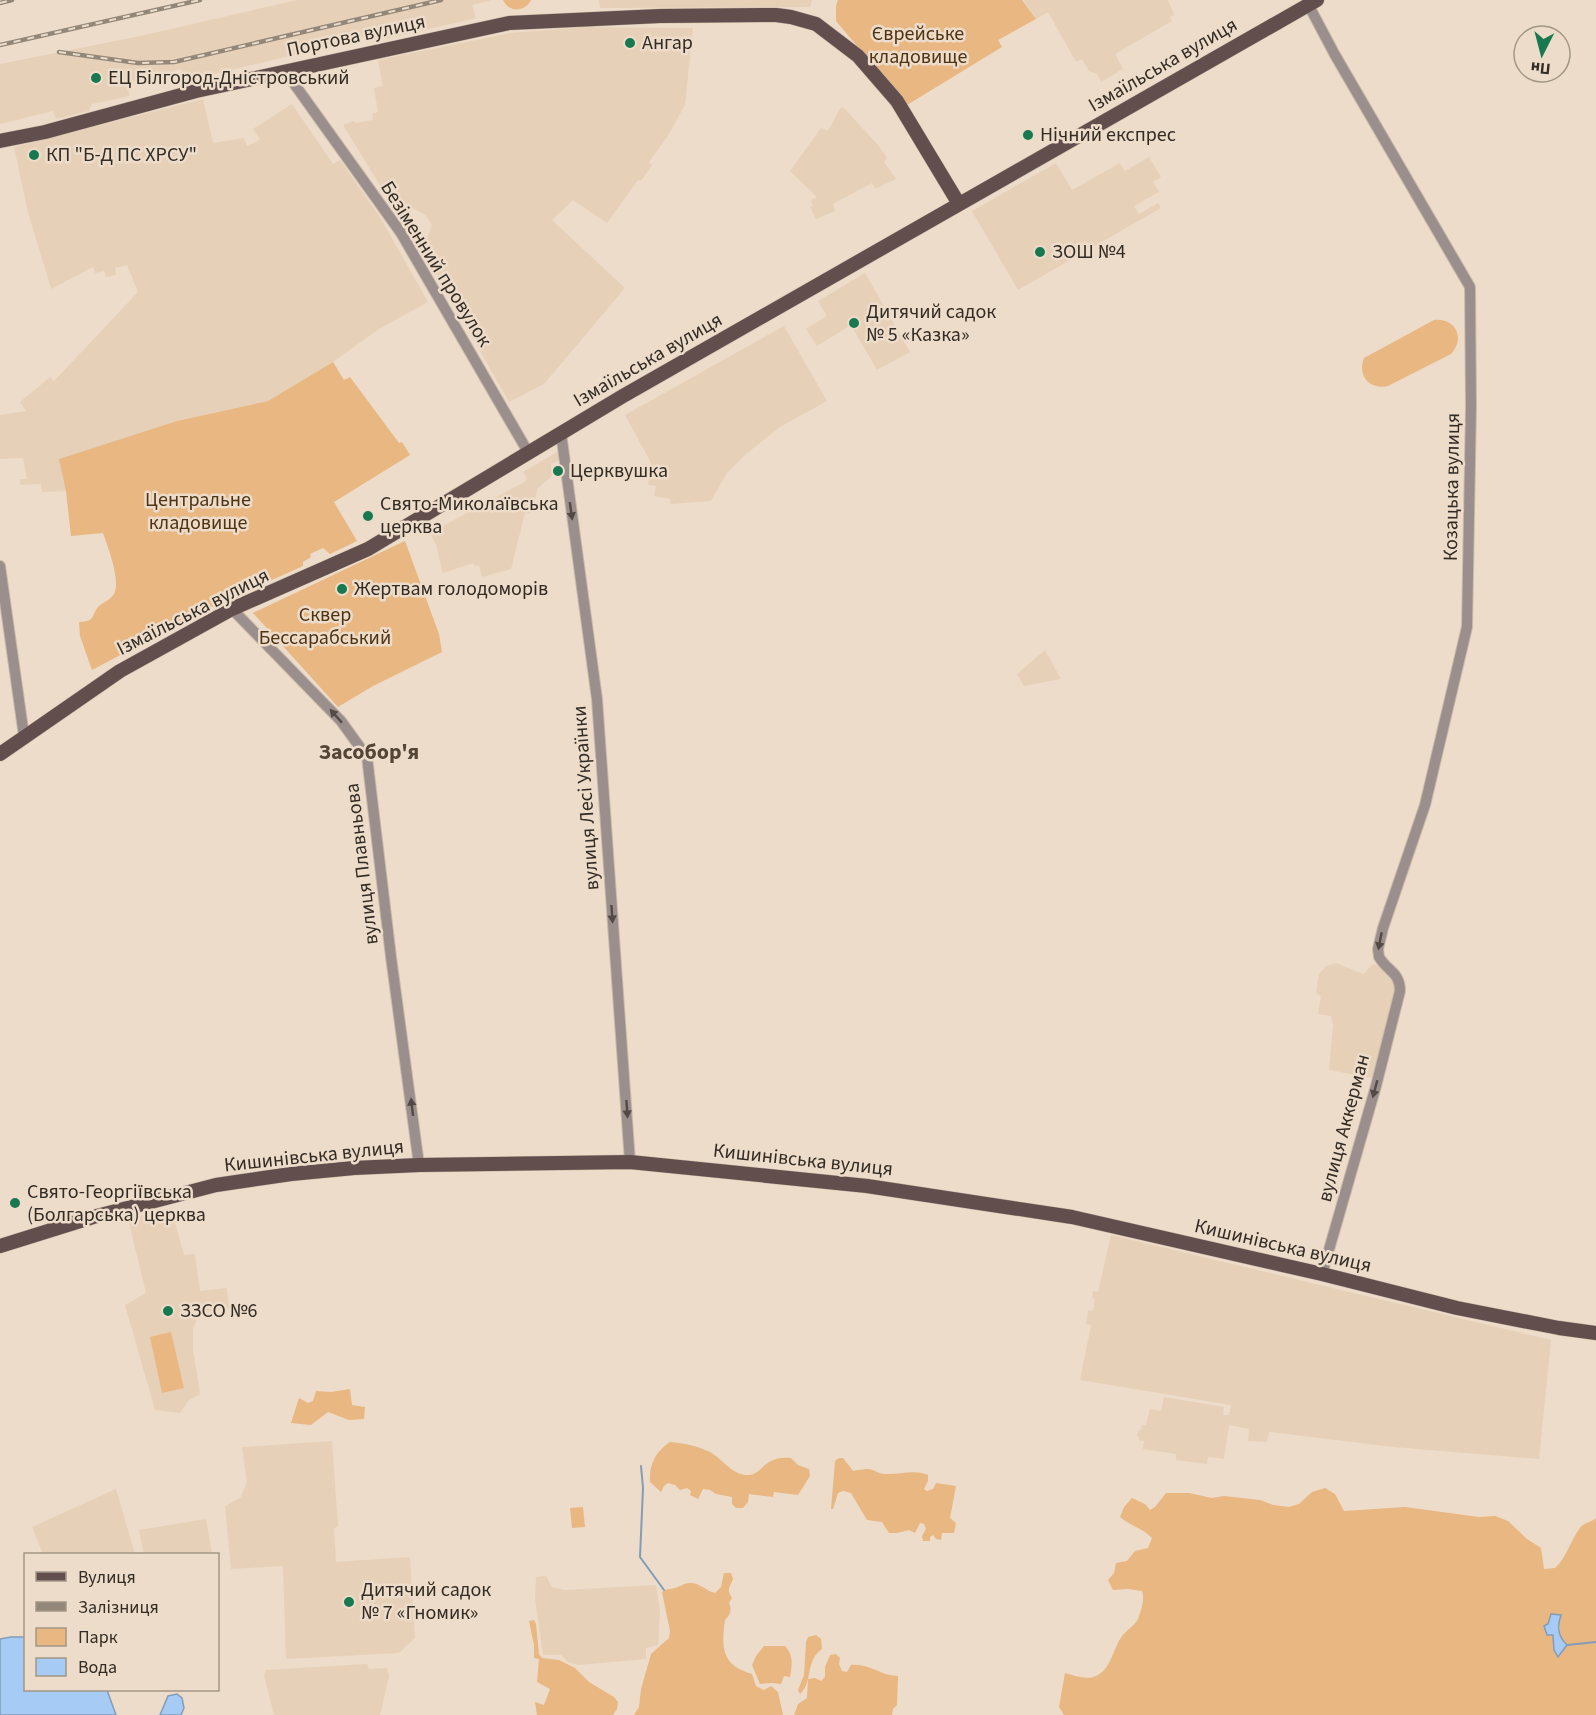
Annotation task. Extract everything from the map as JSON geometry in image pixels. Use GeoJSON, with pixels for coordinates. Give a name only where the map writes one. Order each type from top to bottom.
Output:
{"type":"FeatureCollection","features":[{"type":"Feature","properties":{"kind":"main road","name":"Ізмаїльська вулиця"},"geometry":{"type":"LineString","coordinates":[[0,754],[120,670],[232,609],[368,549],[561,432],[1313,2]]}},
{"type":"Feature","properties":{"kind":"main road","name":"Портова вулиця"},"geometry":{"type":"LineString","coordinates":[[0,141],[45,132],[196,91],[509,23],[660,16],[791,16],[825,29],[858,56],[879,78],[897,101],[959,204]]}},
{"type":"Feature","properties":{"kind":"main road","name":"Кишинівська вулиця"},"geometry":{"type":"LineString","coordinates":[[0,1246],[93,1217],[216,1185],[291,1174],[419,1165],[630,1162],[867,1186],[1061,1215],[1322,1274],[1457,1308],[1596,1333]]}},
{"type":"Feature","properties":{"kind":"street","name":"Козацька вулиця"},"geometry":{"type":"LineString","coordinates":[[1313,2],[1340,65],[1470,287],[1471,406],[1467,627],[1425,805],[1406,864],[1396,885],[1378,950],[1378,957],[1382,963],[1396,975],[1400,982],[1400,991]]}},
{"type":"Feature","properties":{"kind":"street","name":"Безіменний провулок"},"geometry":{"type":"LineString","coordinates":[[285,71],[401,233],[528,452]]}},
{"type":"Feature","properties":{"kind":"street","name":"вулиця Лесі Українки"},"geometry":{"type":"LineString","coordinates":[[561,432],[597,699],[630,1162]]}},
{"type":"Feature","properties":{"kind":"street"},"geometry":{"type":"LineString","coordinates":[[0,566],[24,736]]}},
{"type":"Feature","properties":{"kind":"street","name":"вулиця Плавньова"},"geometry":{"type":"LineString","coordinates":[[232,609],[341,721],[367,757],[419,1165]]}},
{"type":"Feature","properties":{"kind":"street","name":"вулиця Аккерман"},"geometry":{"type":"LineString","coordinates":[[1322,1274],[1376,1086],[1400,991]]}},
{"type":"Feature","properties":{"kind":"shaded area"},"geometry":{"type":"Polygon","coordinates":[[[297,0],[492,0],[472,5],[476,18],[386,39],[370,35],[355,39],[354,37],[341,39],[341,44],[184,81],[181,69],[127,83],[130,96],[92,104],[89,111],[56,119],[53,111],[0,124],[0,64],[140,36],[297,0]]]}},
{"type":"Feature","properties":{"kind":"shaded area"},"geometry":{"type":"Polygon","coordinates":[[[599,0],[812,0],[810,7],[600,8],[599,0]]]}},
{"type":"Feature","properties":{"kind":"shaded area"},"geometry":{"type":"Polygon","coordinates":[[[1023,0],[1168,0],[1174,15],[1170,17],[1172,21],[1115,54],[1123,69],[1101,82],[1097,74],[1089,71],[1082,59],[1076,62],[1048,12],[1036,19],[1023,0]]]}},
{"type":"Feature","properties":{"kind":"shaded area"},"geometry":{"type":"Polygon","coordinates":[[[587,27],[693,28],[685,105],[667,137],[649,162],[652,165],[641,181],[638,180],[607,223],[573,200],[552,220],[625,288],[544,384],[509,402],[423,250],[432,225],[425,215],[384,192],[343,125],[354,121],[355,123],[373,120],[372,114],[378,112],[374,88],[383,86],[378,60],[510,33],[587,27]]]}},
{"type":"Feature","properties":{"kind":"shaded area"},"geometry":{"type":"Polygon","coordinates":[[[203,99],[213,143],[244,138],[247,146],[260,140],[253,129],[292,104],[333,164],[340,160],[380,217],[428,302],[379,329],[333,362],[268,401],[177,421],[60,459],[66,491],[42,492],[41,484],[20,485],[20,479],[27,479],[23,458],[0,459],[0,415],[26,411],[20,402],[50,377],[54,381],[138,292],[127,265],[115,268],[116,275],[106,277],[104,271],[95,273],[93,267],[51,289],[28,212],[14,147],[203,99]]]}},
{"type":"Feature","properties":{"kind":"shaded area"},"geometry":{"type":"Polygon","coordinates":[[[841,107],[878,145],[887,158],[884,162],[896,179],[875,189],[872,183],[833,204],[835,211],[816,219],[810,207],[813,206],[811,200],[817,197],[790,171],[821,128],[828,131],[841,107]]]}},
{"type":"Feature","properties":{"kind":"shaded area","name":"ЗОШ №4"},"geometry":{"type":"Polygon","coordinates":[[[1149,157],[1161,177],[1153,182],[1159,192],[1134,206],[1139,214],[1158,203],[1161,208],[1018,290],[972,211],[1056,163],[1072,190],[1120,163],[1125,171],[1149,157]]]}},
{"type":"Feature","properties":{"kind":"shaded area","name":"Дитячий садок № 5 «Казка»"},"geometry":{"type":"Polygon","coordinates":[[[865,273],[910,352],[877,370],[851,325],[817,346],[806,329],[827,316],[818,301],[865,273]]]}},
{"type":"Feature","properties":{"kind":"shaded area"},"geometry":{"type":"Polygon","coordinates":[[[784,326],[827,401],[780,427],[746,454],[727,473],[711,501],[670,504],[670,499],[654,496],[656,486],[648,485],[651,463],[625,415],[784,326]]]}},
{"type":"Feature","properties":{"kind":"shaded area"},"geometry":{"type":"Polygon","coordinates":[[[559,451],[560,460],[551,464],[552,476],[538,488],[531,514],[525,513],[511,569],[482,577],[479,565],[475,566],[473,563],[443,573],[436,545],[430,533],[526,481],[523,472],[559,451]]]}},
{"type":"Feature","properties":{"kind":"shaded area"},"geometry":{"type":"Polygon","coordinates":[[[1045,650],[1061,679],[1024,686],[1017,674],[1045,650]]]}},
{"type":"Feature","properties":{"kind":"shaded area"},"geometry":{"type":"Polygon","coordinates":[[[1336,963],[1363,974],[1373,964],[1388,970],[1393,975],[1396,989],[1372,1078],[1329,1070],[1333,1025],[1331,1016],[1318,1014],[1321,996],[1316,993],[1319,974],[1326,966],[1336,963]]]}},
{"type":"Feature","properties":{"kind":"shaded area","name":"ЗЗСО №6"},"geometry":{"type":"Polygon","coordinates":[[[171,1208],[184,1255],[195,1254],[200,1291],[227,1288],[229,1308],[197,1313],[198,1317],[193,1329],[193,1350],[200,1394],[188,1401],[180,1413],[155,1410],[125,1305],[146,1293],[128,1219],[171,1208]]]}},
{"type":"Feature","properties":{"kind":"shaded area"},"geometry":{"type":"Polygon","coordinates":[[[1111,1235],[1551,1340],[1539,1459],[1393,1447],[1269,1432],[1267,1442],[1248,1441],[1249,1429],[1229,1425],[1224,1459],[1208,1457],[1207,1464],[1176,1460],[1176,1454],[1143,1449],[1144,1441],[1139,1440],[1137,1436],[1139,1430],[1142,1425],[1146,1425],[1150,1409],[1161,1411],[1164,1397],[1224,1407],[1223,1415],[1229,1415],[1231,1405],[1080,1380],[1091,1325],[1086,1324],[1088,1310],[1093,1311],[1095,1299],[1092,1298],[1093,1291],[1098,1292],[1111,1235]]]}},
{"type":"Feature","properties":{"kind":"shaded area"},"geometry":{"type":"Polygon","coordinates":[[[332,1441],[338,1526],[334,1529],[336,1562],[410,1557],[415,1638],[399,1653],[286,1659],[283,1566],[231,1569],[225,1506],[241,1497],[247,1482],[242,1447],[332,1441]]]}},
{"type":"Feature","properties":{"kind":"shaded area"},"geometry":{"type":"Polygon","coordinates":[[[116,1489],[135,1553],[43,1553],[32,1527],[116,1489]]]}},
{"type":"Feature","properties":{"kind":"shaded area"},"geometry":{"type":"Polygon","coordinates":[[[206,1519],[212,1553],[144,1553],[139,1530],[206,1519]]]}},
{"type":"Feature","properties":{"kind":"shaded area"},"geometry":{"type":"Polygon","coordinates":[[[546,1576],[552,1587],[565,1590],[656,1585],[660,1612],[658,1645],[646,1648],[646,1659],[578,1665],[568,1662],[561,1655],[543,1655],[535,1598],[536,1577],[546,1576]]]}},
{"type":"Feature","properties":{"kind":"shaded area"},"geometry":{"type":"Polygon","coordinates":[[[367,1664],[369,1669],[387,1668],[389,1677],[380,1715],[274,1715],[264,1675],[266,1670],[367,1664]]]}},
{"type":"Feature","properties":{"kind":"green space"},"geometry":{"type":"Polygon","coordinates":[[[503,0],[531,0],[521,9],[513,9],[503,0]]]}},
{"type":"Feature","properties":{"kind":"green space","name":"Єврейське кладовище"},"geometry":{"type":"Polygon","coordinates":[[[838,0],[1022,0],[1036,19],[998,40],[1002,47],[907,105],[836,21],[838,0]]]}},
{"type":"Feature","properties":{"kind":"green space"},"geometry":{"type":"Polygon","coordinates":[[[1434,320],[1448,322],[1456,330],[1458,342],[1451,354],[1388,386],[1376,386],[1367,380],[1362,371],[1364,358],[1434,320]]]}},
{"type":"Feature","properties":{"kind":"green space","name":"Центральне кладовище"},"geometry":{"type":"Polygon","coordinates":[[[333,362],[344,380],[350,377],[410,455],[334,502],[357,541],[330,554],[323,548],[310,554],[311,557],[303,562],[303,566],[209,608],[92,670],[80,636],[79,622],[91,619],[99,606],[114,594],[115,573],[103,533],[71,536],[66,491],[59,459],[177,421],[268,401],[333,362]]]}},
{"type":"Feature","properties":{"kind":"green space","name":"Сквер Бессарабський"},"geometry":{"type":"Polygon","coordinates":[[[405,541],[439,634],[442,652],[373,686],[338,707],[253,613],[405,541]]]}},
{"type":"Feature","properties":{"kind":"green space"},"geometry":{"type":"Polygon","coordinates":[[[171,1332],[184,1388],[162,1393],[150,1337],[171,1332]]]}},
{"type":"Feature","properties":{"kind":"green space"},"geometry":{"type":"Polygon","coordinates":[[[350,1389],[352,1405],[365,1407],[364,1419],[349,1420],[328,1412],[311,1425],[291,1423],[299,1398],[308,1403],[313,1401],[316,1391],[331,1392],[350,1389]]]}},
{"type":"Feature","properties":{"kind":"green space"},"geometry":{"type":"Polygon","coordinates":[[[670,1442],[705,1450],[740,1474],[749,1475],[771,1461],[791,1458],[798,1465],[809,1469],[810,1476],[798,1495],[774,1492],[773,1497],[749,1494],[748,1502],[743,1508],[736,1508],[732,1504],[732,1497],[716,1494],[710,1490],[703,1489],[698,1499],[690,1495],[691,1491],[687,1488],[680,1490],[668,1483],[661,1492],[650,1482],[651,1470],[654,1459],[670,1442]]]}},
{"type":"Feature","properties":{"kind":"green space"},"geometry":{"type":"Polygon","coordinates":[[[843,1458],[853,1471],[867,1469],[883,1474],[912,1472],[928,1475],[924,1489],[927,1491],[933,1489],[936,1483],[956,1486],[950,1518],[956,1523],[954,1533],[942,1533],[941,1540],[936,1539],[933,1535],[930,1541],[923,1541],[922,1536],[926,1529],[924,1524],[920,1523],[915,1533],[909,1530],[889,1533],[882,1522],[867,1520],[851,1493],[843,1491],[838,1493],[833,1509],[831,1509],[835,1461],[843,1458]]]}},
{"type":"Feature","properties":{"kind":"green space"},"geometry":{"type":"Polygon","coordinates":[[[1325,1488],[1335,1494],[1344,1511],[1405,1507],[1479,1517],[1495,1516],[1508,1521],[1527,1539],[1541,1548],[1544,1569],[1555,1568],[1563,1559],[1581,1526],[1596,1518],[1596,1715],[1064,1715],[1059,1707],[1065,1673],[1086,1678],[1094,1677],[1102,1672],[1122,1636],[1137,1621],[1140,1613],[1143,1602],[1142,1591],[1113,1590],[1108,1580],[1114,1573],[1116,1563],[1127,1561],[1135,1551],[1148,1548],[1152,1538],[1120,1517],[1124,1507],[1132,1498],[1145,1504],[1150,1510],[1166,1493],[1260,1500],[1273,1505],[1289,1507],[1299,1504],[1312,1492],[1325,1488]],[[1559,1621],[1544,1626],[1547,1635],[1553,1635],[1553,1645],[1561,1640],[1559,1621]]]}},
{"type":"Feature","properties":{"kind":"green space"},"geometry":{"type":"Polygon","coordinates":[[[583,1507],[585,1527],[572,1528],[570,1508],[583,1507]]]}},
{"type":"Feature","properties":{"kind":"green space"},"geometry":{"type":"Polygon","coordinates":[[[724,1573],[731,1573],[733,1579],[729,1590],[732,1598],[729,1603],[730,1612],[725,1620],[723,1639],[726,1654],[735,1666],[752,1674],[756,1686],[764,1690],[771,1686],[778,1692],[783,1715],[634,1715],[639,1707],[641,1689],[651,1654],[669,1638],[670,1631],[662,1592],[693,1583],[715,1593],[721,1587],[724,1573]]]}},
{"type":"Feature","properties":{"kind":"green space"},"geometry":{"type":"Polygon","coordinates":[[[534,1620],[539,1654],[542,1658],[559,1660],[575,1668],[589,1682],[614,1697],[618,1702],[613,1715],[537,1715],[535,1702],[544,1705],[550,1689],[537,1682],[539,1659],[534,1658],[529,1621],[534,1620]]]}},
{"type":"Feature","properties":{"kind":"green space"},"geometry":{"type":"Polygon","coordinates":[[[816,1635],[821,1639],[822,1649],[813,1659],[807,1684],[800,1694],[798,1690],[804,1675],[806,1642],[808,1637],[816,1635]]]}},
{"type":"Feature","properties":{"kind":"green space"},"geometry":{"type":"Polygon","coordinates":[[[764,1646],[785,1646],[790,1653],[792,1665],[790,1677],[784,1676],[781,1684],[760,1684],[752,1665],[764,1646]]]}},
{"type":"Feature","properties":{"kind":"green space"},"geometry":{"type":"Polygon","coordinates":[[[836,1654],[840,1658],[839,1664],[842,1671],[847,1672],[851,1665],[857,1665],[898,1676],[897,1705],[892,1715],[794,1715],[798,1704],[807,1698],[808,1679],[815,1678],[821,1681],[825,1677],[825,1667],[830,1655],[836,1654]]]}},
{"type":"Feature","properties":{"kind":"water"},"geometry":{"type":"Polygon","coordinates":[[[1551,1614],[1561,1615],[1559,1631],[1567,1645],[1558,1657],[1554,1650],[1553,1635],[1547,1635],[1544,1626],[1548,1624],[1551,1614]]]}},
{"type":"Feature","properties":{"kind":"water"},"geometry":{"type":"Polygon","coordinates":[[[24,1637],[24,1691],[107,1691],[116,1715],[0,1715],[0,1639],[24,1637]]]}},
{"type":"Feature","properties":{"kind":"water"},"geometry":{"type":"Polygon","coordinates":[[[177,1694],[182,1698],[184,1708],[181,1715],[160,1715],[168,1696],[177,1694]]]}},
{"type":"Feature","properties":{"kind":"waterway"},"geometry":{"type":"LineString","coordinates":[[641,1466],[643,1488],[640,1557],[664,1590]]}},
{"type":"Feature","properties":{"kind":"waterway"},"geometry":{"type":"LineString","coordinates":[[1567,1645],[1596,1642]]}},
{"type":"Feature","properties":{"kind":"railway"},"geometry":{"type":"LineString","coordinates":[[0,3],[12,0]]}},
{"type":"Feature","properties":{"kind":"railway"},"geometry":{"type":"LineString","coordinates":[[0,45],[200,0]]}},
{"type":"Feature","properties":{"kind":"railway"},"geometry":{"type":"LineString","coordinates":[[59,52],[138,63],[174,62],[441,0]]}},
{"type":"Feature","properties":{"kind":"place","name":"Ангар"},"geometry":{"type":"Point","coordinates":[630,43]}},
{"type":"Feature","properties":{"kind":"place","name":"ЕЦ Білгород-Дністровський"},"geometry":{"type":"Point","coordinates":[96,78]}},
{"type":"Feature","properties":{"kind":"place","name":"Нічний експрес"},"geometry":{"type":"Point","coordinates":[1028,135]}},
{"type":"Feature","properties":{"kind":"place","name":"КП \"Б-Д ПС ХРСУ\""},"geometry":{"type":"Point","coordinates":[34,155]}},
{"type":"Feature","properties":{"kind":"place","name":"ЗОШ №4"},"geometry":{"type":"Point","coordinates":[1040,252]}},
{"type":"Feature","properties":{"kind":"place","name":"Дитячий садок № 5 «Казка»"},"geometry":{"type":"Point","coordinates":[854,323]}},
{"type":"Feature","properties":{"kind":"place","name":"Церквушка"},"geometry":{"type":"Point","coordinates":[558,471]}},
{"type":"Feature","properties":{"kind":"place","name":"Свято-Миколаївська церква"},"geometry":{"type":"Point","coordinates":[368,516]}},
{"type":"Feature","properties":{"kind":"place","name":"Жертвам голодоморів"},"geometry":{"type":"Point","coordinates":[342,589]}},
{"type":"Feature","properties":{"kind":"place","name":"Свято-Георгіївська (Болгарська) церква"},"geometry":{"type":"Point","coordinates":[15,1203]}},
{"type":"Feature","properties":{"kind":"place","name":"ЗЗСО №6"},"geometry":{"type":"Point","coordinates":[168,1311]}},
{"type":"Feature","properties":{"kind":"place","name":"Дитячий садок № 7 «Гномик»"},"geometry":{"type":"Point","coordinates":[349,1602]}},
{"type":"Feature","properties":{"kind":"district","name":"Засобор'я"},"geometry":{"type":"Point","coordinates":[369,752]}}]}
